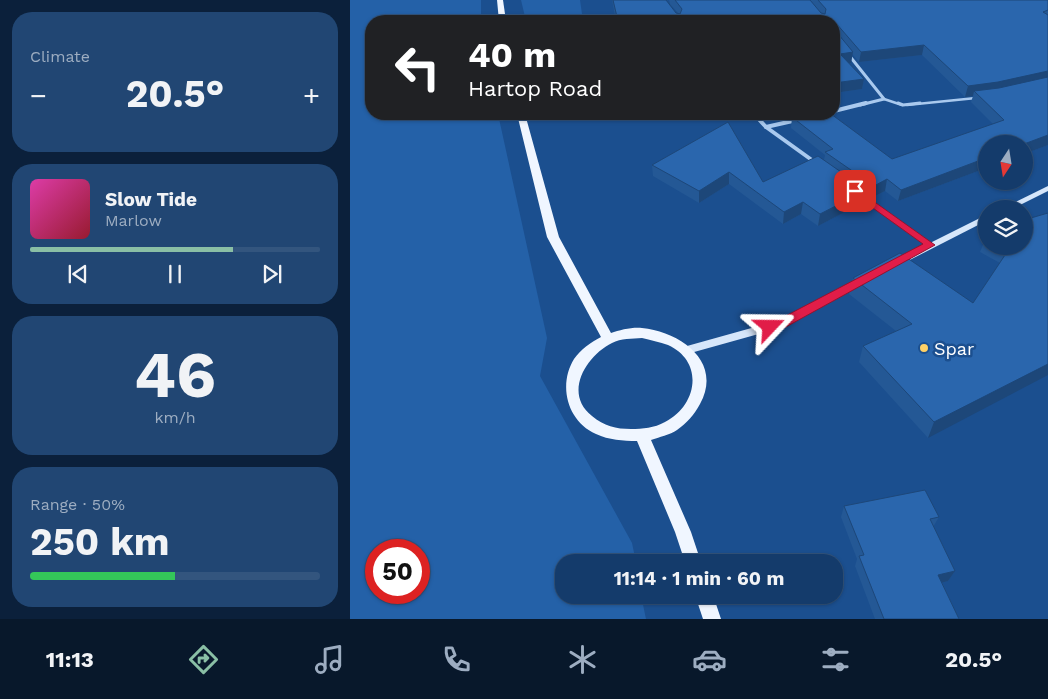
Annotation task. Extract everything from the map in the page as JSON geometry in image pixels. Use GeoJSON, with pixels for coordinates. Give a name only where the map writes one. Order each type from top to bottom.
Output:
{"type":"FeatureCollection","features":[{"type":"Feature","properties":{"kind":"main road"},"geometry":{"type":"LineString","coordinates":[[500,0],[502,15]]}},
{"type":"Feature","properties":{"kind":"main road"},"geometry":{"type":"LineString","coordinates":[[523,120],[553,237],[608,339]]}},
{"type":"Feature","properties":{"kind":"main road"},"geometry":{"type":"LineString","coordinates":[[1023,200],[1048,188]]}},
{"type":"Feature","properties":{"kind":"main road"},"geometry":{"type":"LineString","coordinates":[[888,267],[978,222]]}},
{"type":"Feature","properties":{"kind":"main road"},"geometry":{"type":"LineString","coordinates":[[687,350],[780,324],[871,276]]}},
{"type":"Feature","properties":{"kind":"main road"},"geometry":{"type":"LineString","coordinates":[[625,334],[659,335],[674,340],[687,350],[696,362],[701,376],[700,392],[693,408],[680,421],[662,430],[642,435],[618,435],[597,428],[581,415],[572,398],[571,381],[578,364],[591,350],[608,339],[625,334]]}},
{"type":"Feature","properties":{"kind":"main road"},"geometry":{"type":"LineString","coordinates":[[642,435],[690,554]]}},
{"type":"Feature","properties":{"kind":"main road"},"geometry":{"type":"LineString","coordinates":[[707,604],[712,619]]}},
{"type":"Feature","properties":{"kind":"street"},"geometry":{"type":"LineString","coordinates":[[840,110],[884,99],[845,50]]}},
{"type":"Feature","properties":{"kind":"street"},"geometry":{"type":"LineString","coordinates":[[760,120],[766,127],[821,166]]}},
{"type":"Feature","properties":{"kind":"street"},"geometry":{"type":"LineString","coordinates":[[766,127],[796,120]]}},
{"type":"Feature","properties":{"kind":"street"},"geometry":{"type":"LineString","coordinates":[[852,189],[930,245]]}},
{"type":"Feature","properties":{"kind":"lane"},"geometry":{"type":"LineString","coordinates":[[884,99],[903,105],[977,98]]}},
{"type":"Feature","properties":{"kind":"shaded area"},"geometry":{"type":"Polygon","coordinates":[[[350,0],[481,0],[481,15],[365,15],[365,120],[499,120],[547,338],[540,376],[632,543],[634,554],[555,554],[555,604],[643,604],[646,619],[350,619],[350,0]]]}},
{"type":"Feature","properties":{"kind":"shaded area"},"geometry":{"type":"Polygon","coordinates":[[[521,0],[580,0],[582,15],[525,15],[521,0]]]}},
{"type":"Feature","properties":{"kind":"building"},"geometry":{"type":"Polygon","coordinates":[[[613,0],[666,0],[676,13],[680,14],[682,9],[675,0],[810,0],[821,13],[825,14],[826,9],[818,0],[1048,0],[1048,10],[1043,12],[1048,15],[1048,71],[998,82],[968,86],[924,45],[861,52],[840,28],[840,15],[617,15],[613,0]]]}},
{"type":"Feature","properties":{"kind":"building"},"geometry":{"type":"Polygon","coordinates":[[[840,36],[853,52],[840,54],[840,36]]]}},
{"type":"Feature","properties":{"kind":"building"},"geometry":{"type":"Polygon","coordinates":[[[840,54],[864,79],[840,82],[840,54]]]}},
{"type":"Feature","properties":{"kind":"building"},"geometry":{"type":"Polygon","coordinates":[[[1048,77],[1048,135],[1033,141],[1033,135],[978,135],[978,161],[901,190],[887,179],[874,186],[825,152],[833,149],[796,120],[839,120],[892,159],[1004,120],[974,91],[999,88],[1048,77]]]}},
{"type":"Feature","properties":{"kind":"building"},"geometry":{"type":"Polygon","coordinates":[[[728,122],[763,182],[818,156],[867,190],[820,214],[803,202],[784,212],[729,172],[699,191],[652,165],[728,122]]]}},
{"type":"Feature","properties":{"kind":"building"},"geometry":{"type":"Polygon","coordinates":[[[1048,213],[1048,364],[934,422],[863,346],[912,324],[853,278],[900,253],[973,303],[1005,255],[1033,255],[1033,217],[1048,213]]]}},
{"type":"Feature","properties":{"kind":"building"},"geometry":{"type":"Polygon","coordinates":[[[925,490],[939,517],[930,519],[955,571],[938,575],[959,619],[884,619],[859,556],[864,555],[844,506],[925,490]]]}},
{"type":"Feature","properties":{"kind":"place","name":"Spar"},"geometry":{"type":"Point","coordinates":[924,348]}},
{"type":"Feature","properties":{"kind":"route"},"geometry":{"type":"LineString","coordinates":[[770,327],[780,324],[930,245],[855,191]]}}]}
